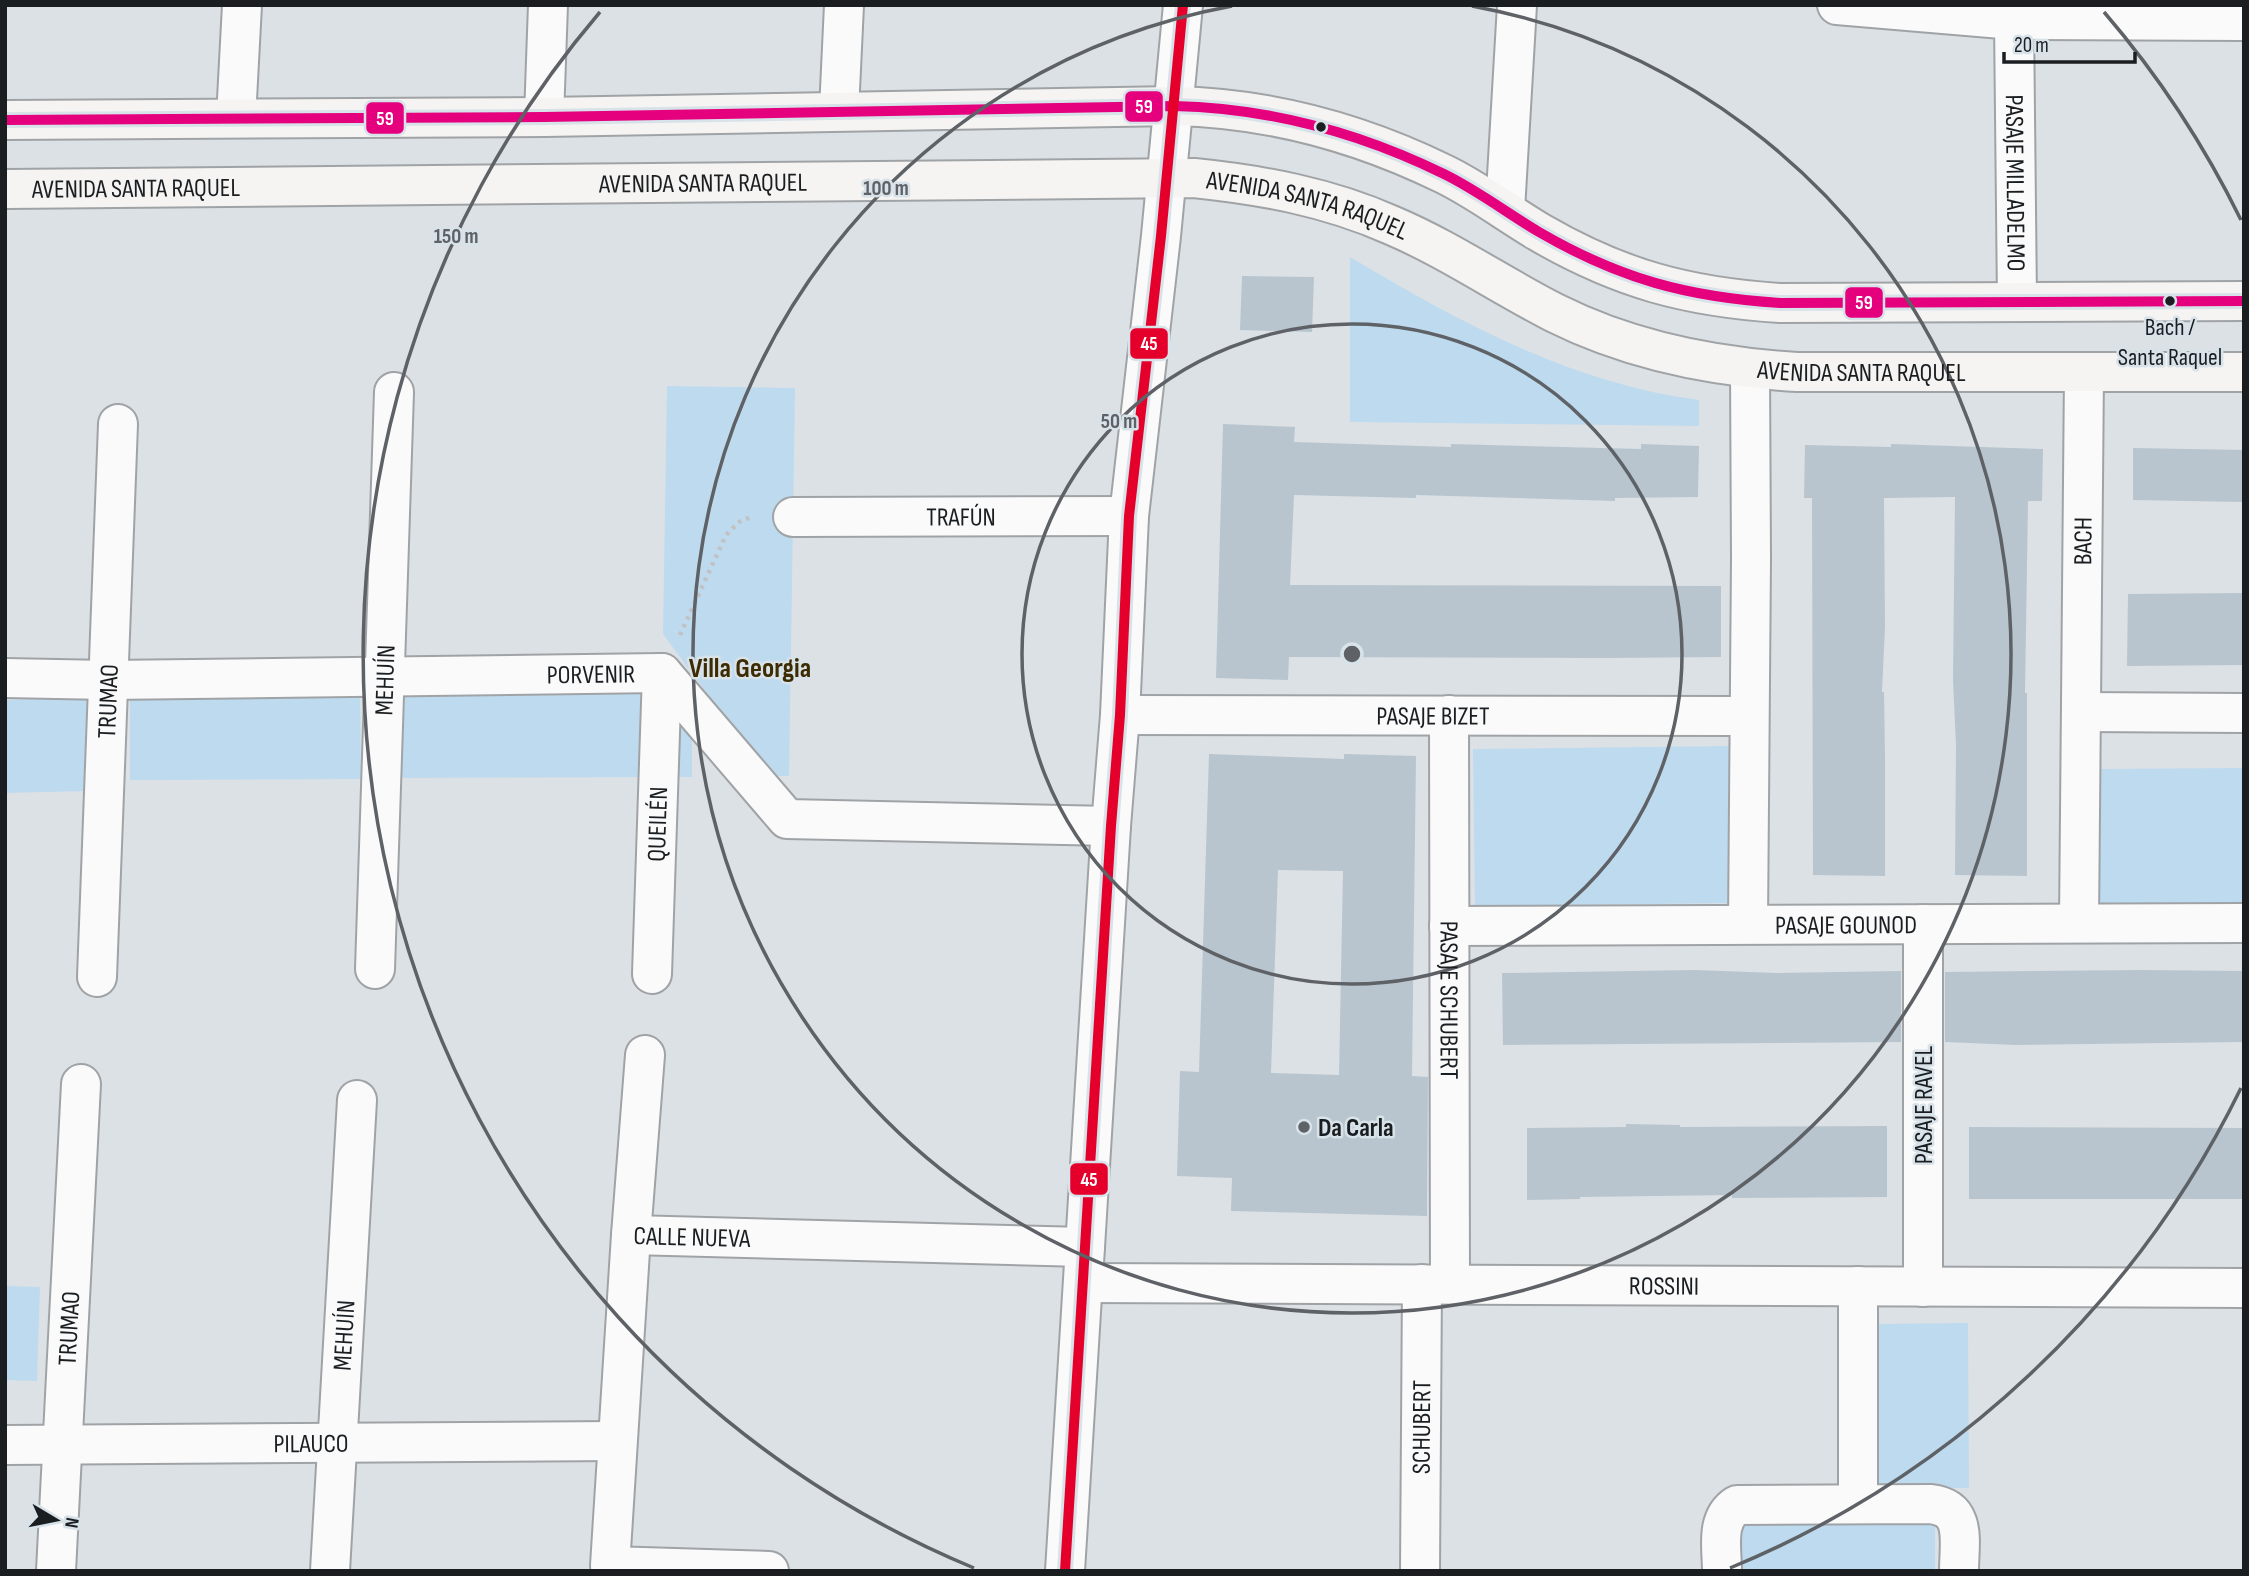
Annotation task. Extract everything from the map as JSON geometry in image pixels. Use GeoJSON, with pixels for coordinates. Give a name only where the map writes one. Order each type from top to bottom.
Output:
{"type":"FeatureCollection","features":[{"type":"Feature","properties":{"kind":"main road"},"geometry":{"type":"LineString","coordinates":[[5,120],[544,117],[1221,107],[1280,116],[1347,134],[1397,152],[1447,175],[1574,251],[1623,274],[1675,290],[1727,300],[1780,303],[2244,301]]}},
{"type":"Feature","properties":{"kind":"main road","name":"AVENIDA SANTA RAQUEL"},"geometry":{"type":"LineString","coordinates":[[5,189],[1194,178],[1292,192],[1345,207],[1392,225],[1556,314],[1606,335],[1669,355],[1750,369],[1809,372],[2244,372]]}},
{"type":"Feature","properties":{"kind":"street"},"geometry":{"type":"LineString","coordinates":[[236,118],[242,5]]}},
{"type":"Feature","properties":{"kind":"street"},"geometry":{"type":"LineString","coordinates":[[544,117],[548,5]]}},
{"type":"Feature","properties":{"kind":"street"},"geometry":{"type":"LineString","coordinates":[[839,111],[844,5]]}},
{"type":"Feature","properties":{"kind":"street"},"geometry":{"type":"LineString","coordinates":[[1066,1571],[1120,715],[1129,516],[1167,179],[1183,5]]}},
{"type":"Feature","properties":{"kind":"street"},"geometry":{"type":"LineString","coordinates":[[1504,210],[1517,5]]}},
{"type":"Feature","properties":{"kind":"street"},"geometry":{"type":"LineString","coordinates":[[1837,5],[2014,20],[2244,21]]}},
{"type":"Feature","properties":{"kind":"street","name":"PASAJE MILLADELMO"},"geometry":{"type":"LineString","coordinates":[[2014,20],[2017,302]]}},
{"type":"Feature","properties":{"kind":"street"},"geometry":{"type":"LineString","coordinates":[[1748,924],[1750,369]]}},
{"type":"Feature","properties":{"kind":"street","name":"BACH"},"geometry":{"type":"LineString","coordinates":[[2079,923],[2084,372]]}},
{"type":"Feature","properties":{"kind":"street","name":"MEHUÍN"},"geometry":{"type":"LineString","coordinates":[[375,969],[394,392]]}},
{"type":"Feature","properties":{"kind":"street","name":"TRUMAO"},"geometry":{"type":"LineString","coordinates":[[97,977],[118,424]]}},
{"type":"Feature","properties":{"kind":"street","name":"TRAFÚN"},"geometry":{"type":"LineString","coordinates":[[793,517],[1129,516]]}},
{"type":"Feature","properties":{"kind":"street","name":"PORVENIR"},"geometry":{"type":"LineString","coordinates":[[5,678],[384,678],[662,673],[787,819],[1111,826]]}},
{"type":"Feature","properties":{"kind":"street","name":"QUEILÉN"},"geometry":{"type":"LineString","coordinates":[[652,974],[662,673]]}},
{"type":"Feature","properties":{"kind":"street"},"geometry":{"type":"LineString","coordinates":[[2081,712],[2244,713]]}},
{"type":"Feature","properties":{"kind":"street","name":"PASAJE BIZET"},"geometry":{"type":"LineString","coordinates":[[1120,715],[1748,716]]}},
{"type":"Feature","properties":{"kind":"street","name":"PASAJE SCHUBERT"},"geometry":{"type":"LineString","coordinates":[[1436,1284],[1449,926],[1449,715]]}},
{"type":"Feature","properties":{"kind":"street","name":"PASAJE GOUNOD"},"geometry":{"type":"LineString","coordinates":[[1449,926],[2244,923]]}},
{"type":"Feature","properties":{"kind":"street","name":"PASAJE RAVEL"},"geometry":{"type":"LineString","coordinates":[[1923,924],[1923,1287]]}},
{"type":"Feature","properties":{"kind":"street"},"geometry":{"type":"LineString","coordinates":[[631,1236],[645,1055]]}},
{"type":"Feature","properties":{"kind":"street","name":"TRUMAO"},"geometry":{"type":"LineString","coordinates":[[56,1571],[81,1084]]}},
{"type":"Feature","properties":{"kind":"street","name":"MEHUÍN"},"geometry":{"type":"LineString","coordinates":[[330,1571],[358,1100]]}},
{"type":"Feature","properties":{"kind":"street","name":"CALLE NUEVA"},"geometry":{"type":"LineString","coordinates":[[769,1571],[610,1566],[631,1236],[1084,1265]]}},
{"type":"Feature","properties":{"kind":"street","name":"ROSSINI"},"geometry":{"type":"LineString","coordinates":[[1084,1265],[1436,1284],[2244,1288]]}},
{"type":"Feature","properties":{"kind":"street","name":"SCHUBERT"},"geometry":{"type":"LineString","coordinates":[[1420,1571],[1436,1284]]}},
{"type":"Feature","properties":{"kind":"street"},"geometry":{"type":"LineString","coordinates":[[1858,1286],[1858,1504]]}},
{"type":"Feature","properties":{"kind":"street","name":"PILAUCO"},"geometry":{"type":"LineString","coordinates":[[5,1445],[617,1441]]}},
{"type":"Feature","properties":{"kind":"street"},"geometry":{"type":"LineString","coordinates":[[1722,1571],[1723,1519],[1728,1510],[1737,1505],[1858,1504],[1930,1504],[1941,1505],[1951,1511],[1958,1520],[1959,1571]]}},
{"type":"Feature","properties":{"kind":"path"},"geometry":{"type":"LineString","coordinates":[[662,673],[726,535],[739,522],[755,515],[781,513],[793,517]]}},
{"type":"Feature","properties":{"kind":"shaded area"},"geometry":{"type":"Polygon","coordinates":[[[1350,257],[1517,347],[1606,380],[1699,400],[1699,426],[1350,422],[1350,257]]]}},
{"type":"Feature","properties":{"kind":"shaded area"},"geometry":{"type":"Polygon","coordinates":[[[667,386],[795,388],[789,776],[768,776],[663,634],[667,386]]]}},
{"type":"Feature","properties":{"kind":"shaded area"},"geometry":{"type":"Polygon","coordinates":[[[650,692],[692,730],[692,777],[390,778],[389,693],[650,692]]]}},
{"type":"Feature","properties":{"kind":"shaded area"},"geometry":{"type":"Polygon","coordinates":[[[360,693],[361,779],[130,780],[130,694],[360,693]]]}},
{"type":"Feature","properties":{"kind":"shaded area"},"geometry":{"type":"Polygon","coordinates":[[[87,697],[87,791],[5,793],[5,700],[87,697]]]}},
{"type":"Feature","properties":{"kind":"shaded area"},"geometry":{"type":"Polygon","coordinates":[[[1729,746],[1731,903],[1475,906],[1473,749],[1729,746]]]}},
{"type":"Feature","properties":{"kind":"shaded area"},"geometry":{"type":"Polygon","coordinates":[[[2244,768],[2244,904],[2099,905],[2098,769],[2244,768]]]}},
{"type":"Feature","properties":{"kind":"shaded area"},"geometry":{"type":"Polygon","coordinates":[[[5,1286],[40,1287],[37,1381],[5,1380],[5,1286]]]}},
{"type":"Feature","properties":{"kind":"shaded area"},"geometry":{"type":"Polygon","coordinates":[[[1968,1323],[1969,1488],[1873,1488],[1872,1324],[1968,1323]]]}},
{"type":"Feature","properties":{"kind":"shaded area"},"geometry":{"type":"Polygon","coordinates":[[[1935,1516],[1935,1571],[1739,1571],[1740,1518],[1935,1516]]]}},
{"type":"Feature","properties":{"kind":"building"},"geometry":{"type":"Polygon","coordinates":[[[1242,276],[1314,277],[1312,332],[1240,330],[1242,276]]]}},
{"type":"Feature","properties":{"kind":"building"},"geometry":{"type":"Polygon","coordinates":[[[1223,424],[1295,427],[1294,442],[1641,449],[1641,444],[1699,446],[1698,497],[1615,498],[1615,501],[1416,495],[1416,498],[1294,495],[1290,585],[1721,586],[1721,657],[1289,657],[1288,680],[1216,678],[1223,424]]]}},
{"type":"Feature","properties":{"kind":"building"},"geometry":{"type":"Polygon","coordinates":[[[1891,444],[2043,449],[2042,501],[2028,501],[2025,693],[2027,876],[1955,875],[1955,497],[1884,498],[1885,627],[1882,692],[1885,876],[1813,875],[1812,498],[1804,498],[1805,445],[1891,447],[1891,444]]]}},
{"type":"Feature","properties":{"kind":"building"},"geometry":{"type":"Polygon","coordinates":[[[2133,448],[2244,450],[2243,502],[2133,500],[2133,448]]]}},
{"type":"Feature","properties":{"kind":"building"},"geometry":{"type":"Polygon","coordinates":[[[2244,593],[2244,665],[2127,666],[2128,594],[2244,593]]]}},
{"type":"Feature","properties":{"kind":"building"},"geometry":{"type":"Polygon","coordinates":[[[1209,754],[1344,759],[1344,754],[1416,756],[1412,1076],[1428,1077],[1427,1216],[1231,1211],[1232,1178],[1177,1176],[1180,1071],[1199,1072],[1209,754]],[[1278,870],[1271,1073],[1339,1075],[1343,871],[1278,870]]]}},
{"type":"Feature","properties":{"kind":"building"},"geometry":{"type":"Polygon","coordinates":[[[1695,970],[1776,973],[1901,971],[1901,1042],[1503,1045],[1502,973],[1695,970]]]}},
{"type":"Feature","properties":{"kind":"building"},"geometry":{"type":"Polygon","coordinates":[[[2244,971],[2244,1042],[2016,1045],[1945,1042],[1945,972],[2244,971]]]}},
{"type":"Feature","properties":{"kind":"building"},"geometry":{"type":"Polygon","coordinates":[[[1626,1124],[1680,1127],[1887,1126],[1887,1197],[1732,1198],[1732,1195],[1527,1200],[1527,1128],[1626,1127],[1626,1124]]]}},
{"type":"Feature","properties":{"kind":"building"},"geometry":{"type":"Polygon","coordinates":[[[1969,1127],[2244,1128],[2244,1199],[1969,1199],[1969,1127]]]}},
{"type":"Feature","properties":{"kind":"transit line","name":"45"},"geometry":{"type":"LineString","coordinates":[[1065,1571],[1120,715],[1129,516],[1161,236],[1183,5]]}},
{"type":"Feature","properties":{"kind":"transit line","name":"59"},"geometry":{"type":"LineString","coordinates":[[5,120],[544,117],[1174,106],[1209,108],[1279,117],[1379,146],[1456,180],[1539,232],[1598,262],[1655,283],[1714,296],[1780,303],[2244,301]]}},
{"type":"Feature","properties":{"kind":"place","name":"Bach / Santa Raquel"},"geometry":{"type":"Point","coordinates":[2170,301]}},
{"type":"Feature","properties":{"kind":"place","name":"Da Carla"},"geometry":{"type":"Point","coordinates":[1304,1127]}},
{"type":"Feature","properties":{"kind":"district","name":"Villa Georgia"},"geometry":{"type":"Point","coordinates":[750,667]}}]}
